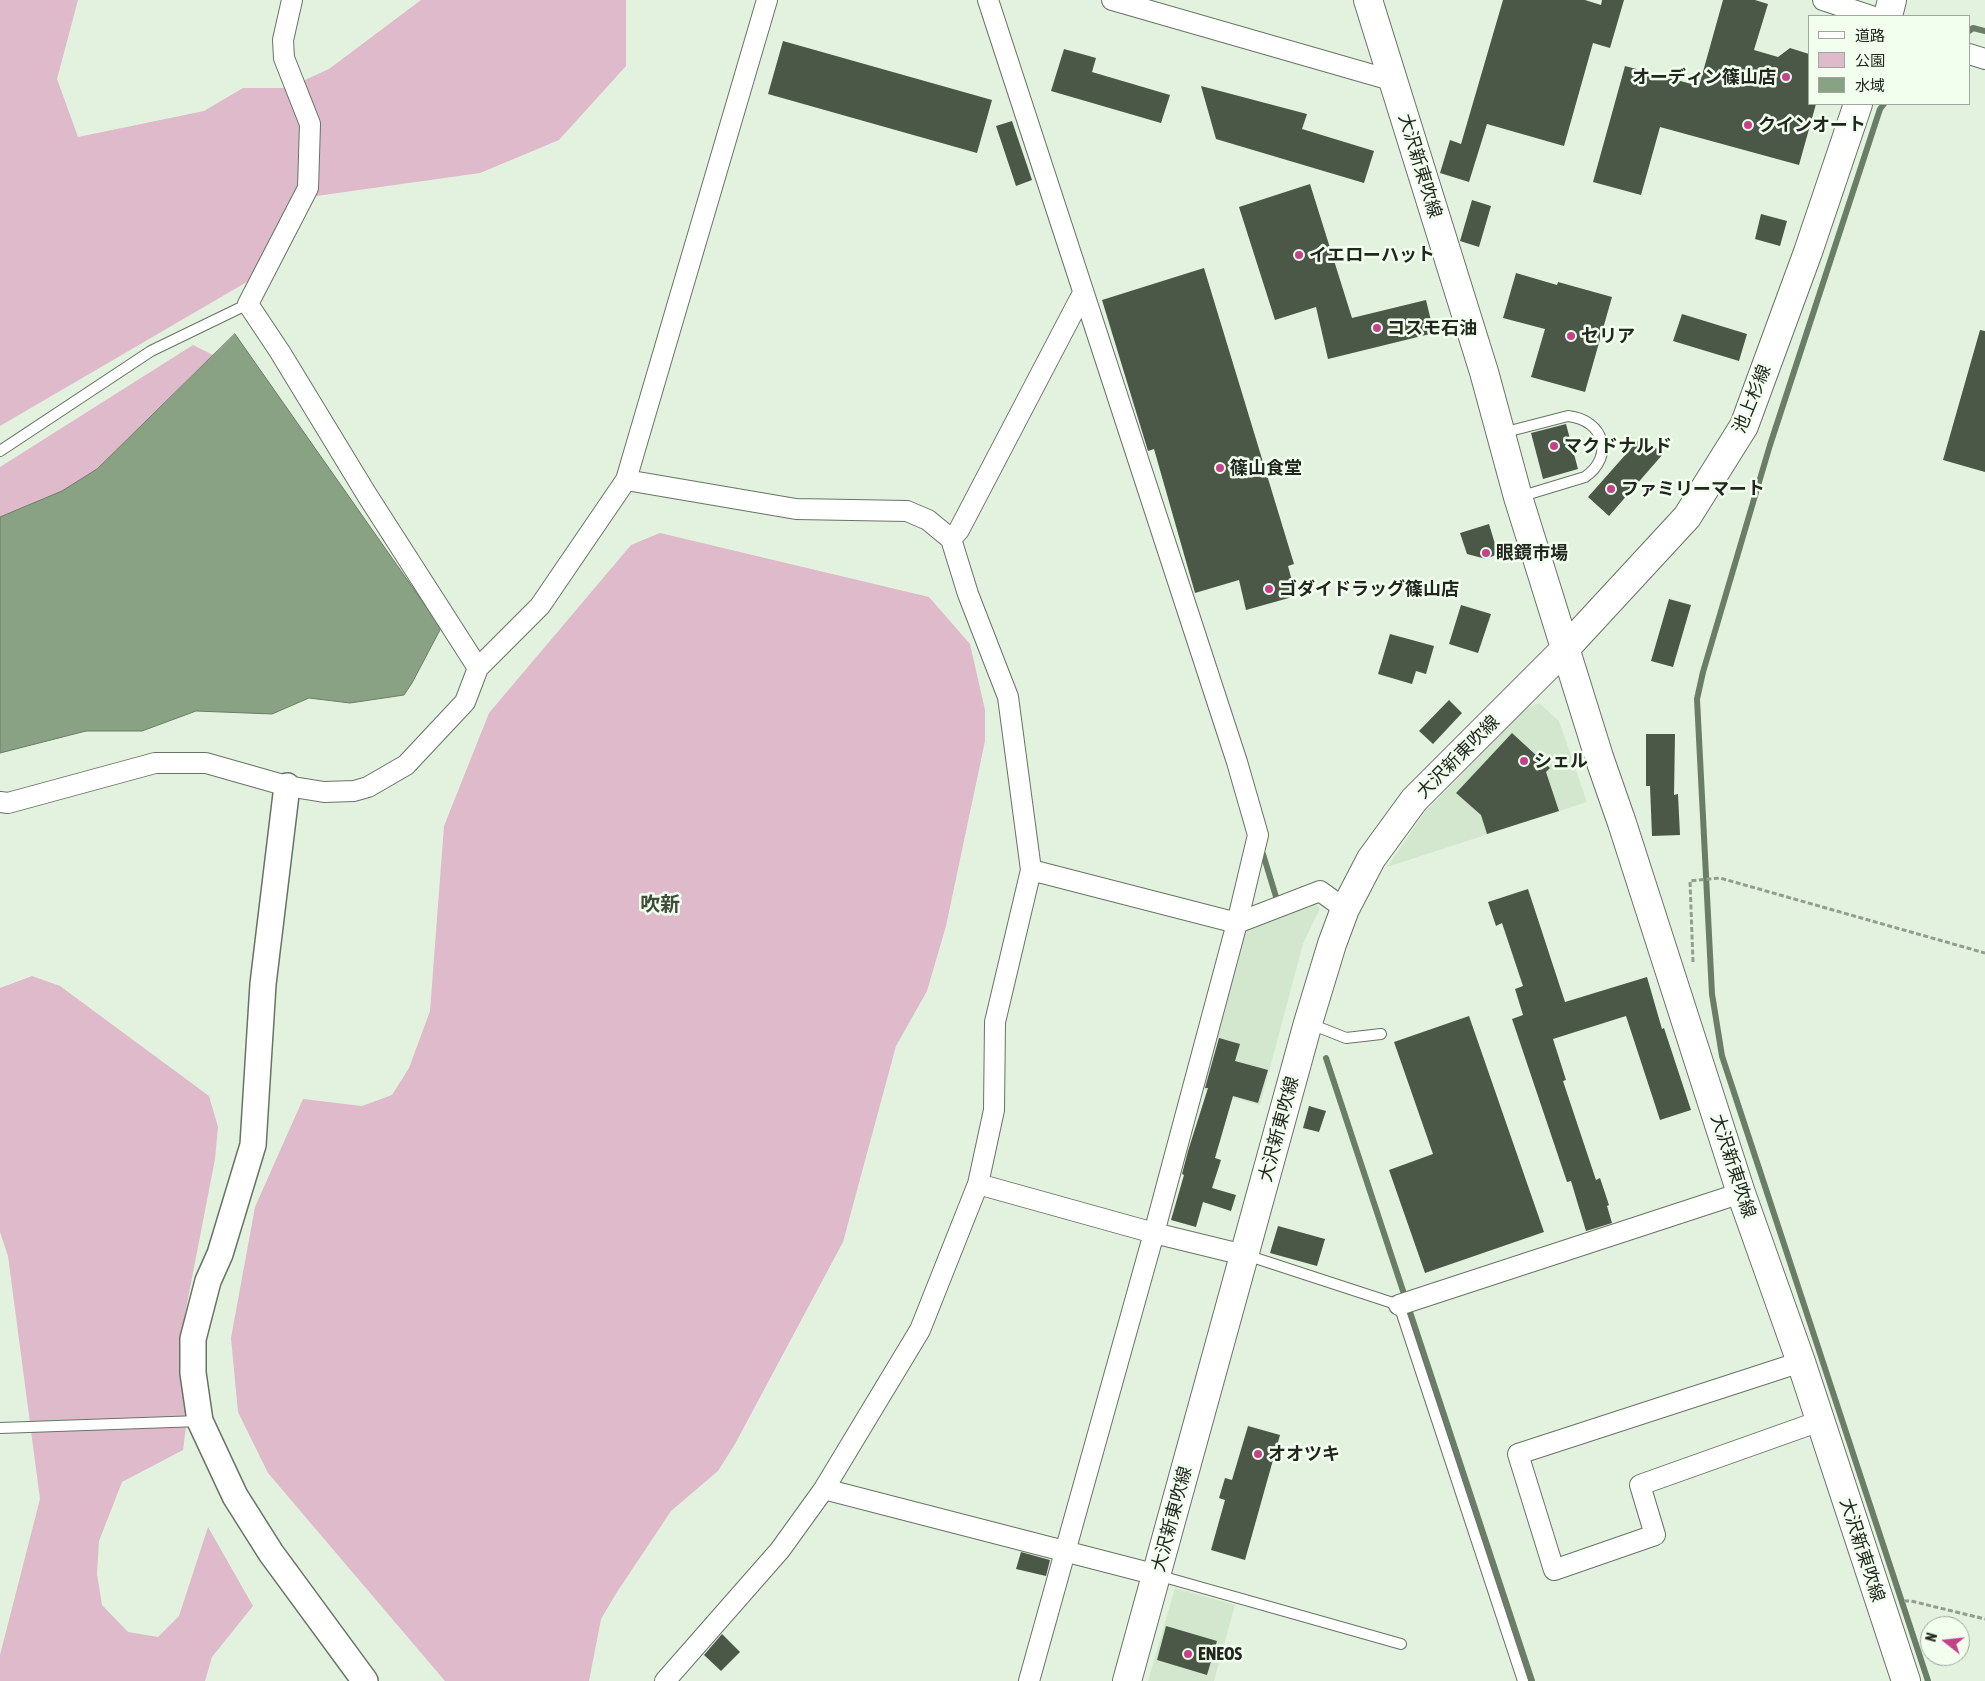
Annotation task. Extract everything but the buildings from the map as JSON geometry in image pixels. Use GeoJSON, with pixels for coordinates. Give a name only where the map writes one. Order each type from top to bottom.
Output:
{"type":"FeatureCollection","features":[{"type":"Feature","properties":{"kind":"main road","name":"大沢新東吹線"},"geometry":{"type":"LineString","coordinates":[[1368,0],[1484,372],[1518,497],[1599,757],[1741,1193],[1801,1362],[1906,1681]]}},
{"type":"Feature","properties":{"kind":"main road"},"geometry":{"type":"LineString","coordinates":[[1888,15],[1892,0]]}},
{"type":"Feature","properties":{"kind":"main road","name":"池上杉線"},"geometry":{"type":"LineString","coordinates":[[1565,648],[1687,517],[1744,426],[1808,252],[1858,105]]}},
{"type":"Feature","properties":{"kind":"main road","name":"大沢新東吹線"},"geometry":{"type":"LineString","coordinates":[[1127,1681],[1308,1023],[1332,944],[1345,909],[1371,859],[1414,800],[1565,648]]}},
{"type":"Feature","properties":{"kind":"street"},"geometry":{"type":"LineString","coordinates":[[292,0],[284,40],[284,58],[310,124],[308,188],[248,304],[478,668]]}},
{"type":"Feature","properties":{"kind":"street"},"geometry":{"type":"LineString","coordinates":[[0,802],[8,803],[155,764],[206,763],[287,786],[324,792],[354,791],[368,787],[406,766],[465,702],[478,668],[540,606],[606,512],[626,480],[766,0]]}},
{"type":"Feature","properties":{"kind":"street"},"geometry":{"type":"LineString","coordinates":[[988,0],[1237,762],[1258,835],[1237,923],[1154,1233],[1029,1681]]}},
{"type":"Feature","properties":{"kind":"street"},"geometry":{"type":"LineString","coordinates":[[1112,0],[1394,81]]}},
{"type":"Feature","properties":{"kind":"street"},"geometry":{"type":"LineString","coordinates":[[1823,0],[1868,15]]}},
{"type":"Feature","properties":{"kind":"street"},"geometry":{"type":"LineString","coordinates":[[1970,54],[1985,59]]}},
{"type":"Feature","properties":{"kind":"street"},"geometry":{"type":"LineString","coordinates":[[951,539],[958,530],[1083,293]]}},
{"type":"Feature","properties":{"kind":"street"},"geometry":{"type":"LineString","coordinates":[[626,480],[796,509],[907,511],[928,520],[951,539],[968,594],[1008,698],[1031,870],[995,1022],[994,1110],[978,1184],[920,1330],[824,1489],[780,1550],[666,1681]]}},
{"type":"Feature","properties":{"kind":"street"},"geometry":{"type":"LineString","coordinates":[[287,786],[263,984],[253,1144],[220,1254],[208,1281],[193,1339],[193,1373],[200,1421],[235,1496],[271,1553],[365,1681]]}},
{"type":"Feature","properties":{"kind":"street"},"geometry":{"type":"LineString","coordinates":[[1031,870],[1237,923],[1320,891],[1345,909]]}},
{"type":"Feature","properties":{"kind":"street"},"geometry":{"type":"LineString","coordinates":[[978,1184],[1154,1233],[1244,1255]]}},
{"type":"Feature","properties":{"kind":"street"},"geometry":{"type":"LineString","coordinates":[[1399,1305],[1741,1193]]}},
{"type":"Feature","properties":{"kind":"street"},"geometry":{"type":"LineString","coordinates":[[1801,1362],[1518,1454],[1554,1570],[1655,1535],[1640,1484],[1820,1421]]}},
{"type":"Feature","properties":{"kind":"street"},"geometry":{"type":"LineString","coordinates":[[824,1489],[1156,1575]]}},
{"type":"Feature","properties":{"kind":"lane"},"geometry":{"type":"LineString","coordinates":[[0,452],[151,351],[248,304]]}},
{"type":"Feature","properties":{"kind":"lane"},"geometry":{"type":"LineString","coordinates":[[1501,434],[1568,416],[1587,420],[1595,427],[1603,444],[1599,464],[1593,472],[1585,477],[1518,497]]}},
{"type":"Feature","properties":{"kind":"lane"},"geometry":{"type":"LineString","coordinates":[[1308,1023],[1346,1038],[1381,1034]]}},
{"type":"Feature","properties":{"kind":"lane"},"geometry":{"type":"LineString","coordinates":[[1244,1255],[1399,1305],[1523,1681]]}},
{"type":"Feature","properties":{"kind":"lane"},"geometry":{"type":"LineString","coordinates":[[0,1428],[200,1421]]}},
{"type":"Feature","properties":{"kind":"lane"},"geometry":{"type":"LineString","coordinates":[[1156,1575],[1401,1644]]}},
{"type":"Feature","properties":{"kind":"path"},"geometry":{"type":"LineString","coordinates":[[1694,966],[1690,881],[1720,878],[1985,953]]}},
{"type":"Feature","properties":{"kind":"path"},"geometry":{"type":"LineString","coordinates":[[1879,1602],[1911,1600],[1985,1619]]}},
{"type":"Feature","properties":{"kind":"shaded area","name":"シェル"},"geometry":{"type":"Polygon","coordinates":[[[1539,703],[1559,721],[1587,802],[1387,867],[1424,813],[1525,709],[1539,703]]]}},
{"type":"Feature","properties":{"kind":"shaded area"},"geometry":{"type":"Polygon","coordinates":[[[1316,904],[1320,908],[1303,944],[1260,1105],[1201,1089],[1246,929],[1316,904]]]}},
{"type":"Feature","properties":{"kind":"shaded area"},"geometry":{"type":"Polygon","coordinates":[[[1175,1588],[1235,1605],[1214,1681],[1148,1681],[1175,1588]]]}},
{"type":"Feature","properties":{"kind":"green space"},"geometry":{"type":"Polygon","coordinates":[[[0,0],[78,0],[57,79],[78,137],[204,111],[243,88],[287,88],[329,69],[421,0],[626,0],[626,66],[559,140],[480,173],[295,199],[269,269],[0,426],[0,0]]]}},
{"type":"Feature","properties":{"kind":"green space"},"geometry":{"type":"Polygon","coordinates":[[[193,345],[213,355],[97,469],[62,491],[0,517],[0,467],[193,345]]]}},
{"type":"Feature","properties":{"kind":"green space"},"geometry":{"type":"Polygon","coordinates":[[[660,533],[929,597],[970,644],[985,710],[985,741],[946,926],[927,991],[896,1046],[843,1242],[735,1444],[718,1471],[671,1511],[617,1592],[601,1619],[589,1681],[445,1681],[268,1473],[238,1412],[231,1338],[255,1207],[303,1099],[362,1106],[392,1095],[409,1068],[430,1011],[444,826],[489,713],[631,545],[660,533]]]}},
{"type":"Feature","properties":{"kind":"green space"},"geometry":{"type":"Polygon","coordinates":[[[32,976],[60,986],[209,1096],[218,1127],[215,1159],[185,1314],[193,1373],[183,1450],[122,1482],[99,1541],[97,1574],[102,1605],[128,1632],[158,1637],[179,1616],[208,1527],[253,1606],[212,1657],[205,1681],[0,1681],[0,1655],[40,1499],[8,1256],[0,1232],[0,988],[32,976]]]}},
{"type":"Feature","properties":{"kind":"water"},"geometry":{"type":"Polygon","coordinates":[[[235,334],[441,628],[412,683],[404,695],[350,703],[309,698],[272,714],[196,711],[142,731],[86,731],[0,753],[0,517],[62,491],[97,469],[235,334]]]}},
{"type":"Feature","properties":{"kind":"waterway"},"geometry":{"type":"LineString","coordinates":[[1970,30],[1973,28],[1985,31]]}},
{"type":"Feature","properties":{"kind":"waterway"},"geometry":{"type":"LineString","coordinates":[[1883,105],[1880,109],[1770,445],[1703,672],[1697,699],[1712,994],[1722,1056],[1928,1681]]}},
{"type":"Feature","properties":{"kind":"waterway"},"geometry":{"type":"LineString","coordinates":[[1263,854],[1277,900]]}},
{"type":"Feature","properties":{"kind":"waterway"},"geometry":{"type":"LineString","coordinates":[[1326,1058],[1532,1681]]}},
{"type":"Feature","properties":{"kind":"place","name":"オーディン篠山店"},"geometry":{"type":"Point","coordinates":[1786,77]}},
{"type":"Feature","properties":{"kind":"place","name":"クインオート"},"geometry":{"type":"Point","coordinates":[1748,125]}},
{"type":"Feature","properties":{"kind":"place","name":"イエローハット"},"geometry":{"type":"Point","coordinates":[1299,255]}},
{"type":"Feature","properties":{"kind":"place","name":"コスモ石油"},"geometry":{"type":"Point","coordinates":[1377,328]}},
{"type":"Feature","properties":{"kind":"place","name":"セリア"},"geometry":{"type":"Point","coordinates":[1571,336]}},
{"type":"Feature","properties":{"kind":"place","name":"マクドナルド"},"geometry":{"type":"Point","coordinates":[1554,446]}},
{"type":"Feature","properties":{"kind":"place","name":"篠山食堂"},"geometry":{"type":"Point","coordinates":[1220,468]}},
{"type":"Feature","properties":{"kind":"place","name":"ファミリーマート"},"geometry":{"type":"Point","coordinates":[1611,489]}},
{"type":"Feature","properties":{"kind":"place","name":"眼鏡市場"},"geometry":{"type":"Point","coordinates":[1486,553]}},
{"type":"Feature","properties":{"kind":"place","name":"ゴダイドラッグ篠山店"},"geometry":{"type":"Point","coordinates":[1269,589]}},
{"type":"Feature","properties":{"kind":"place","name":"シェル"},"geometry":{"type":"Point","coordinates":[1524,761]}},
{"type":"Feature","properties":{"kind":"place","name":"オオツキ"},"geometry":{"type":"Point","coordinates":[1258,1454]}},
{"type":"Feature","properties":{"kind":"place","name":"ENEOS"},"geometry":{"type":"Point","coordinates":[1188,1654]}},
{"type":"Feature","properties":{"kind":"district","name":"吹新"},"geometry":{"type":"Point","coordinates":[660,905]}}]}
